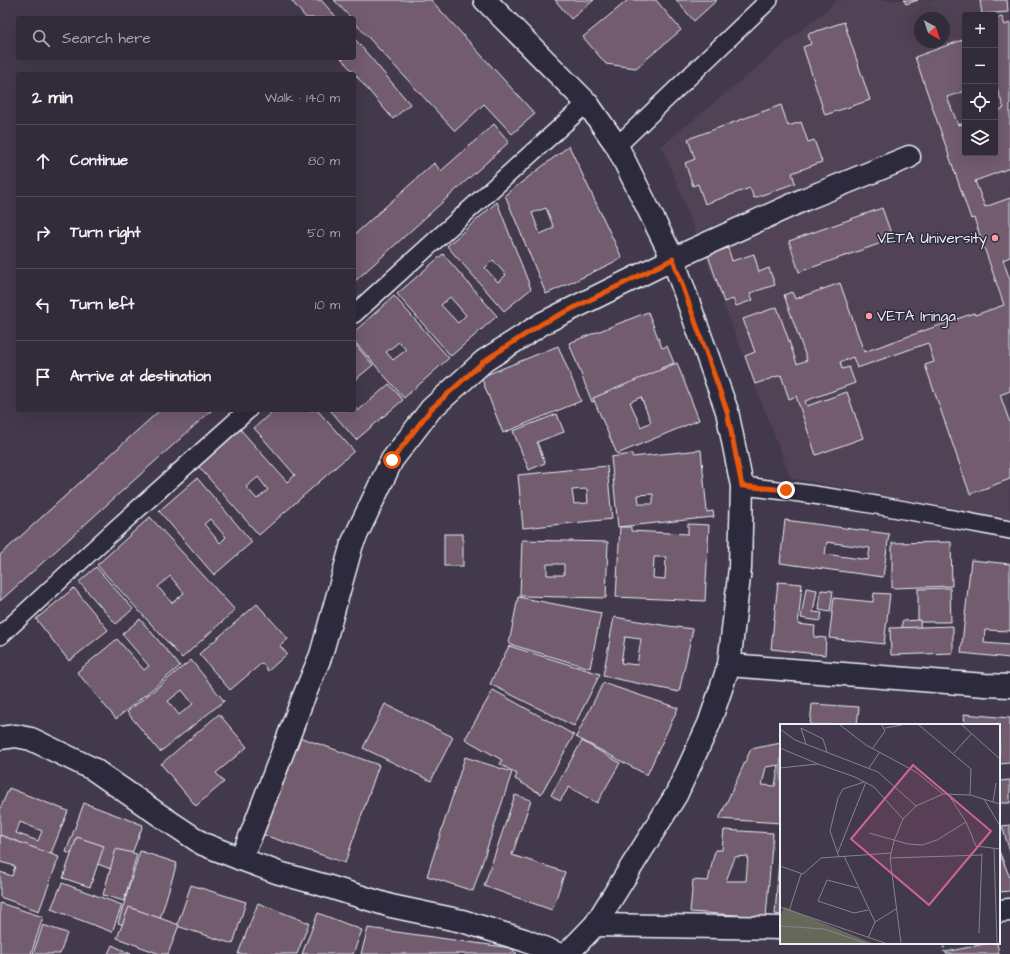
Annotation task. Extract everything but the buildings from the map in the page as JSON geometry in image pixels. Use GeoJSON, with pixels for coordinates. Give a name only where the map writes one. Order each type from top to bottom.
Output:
{"type":"FeatureCollection","features":[{"type":"Feature","properties":{"kind":"street"},"geometry":{"type":"LineString","coordinates":[[485,0],[587,103],[617,146],[673,259],[727,411],[742,486],[740,568],[729,665],[709,724],[676,795],[595,924],[567,954]]}},
{"type":"Feature","properties":{"kind":"street"},"geometry":{"type":"LineString","coordinates":[[241,859],[321,655],[352,544],[392,460],[431,409],[484,361],[543,323],[673,259],[803,200],[909,157]]}},
{"type":"Feature","properties":{"kind":"street"},"geometry":{"type":"LineString","coordinates":[[729,665],[1010,686]]}},
{"type":"Feature","properties":{"kind":"street"},"geometry":{"type":"LineString","coordinates":[[0,738],[16,736],[31,739],[93,769],[203,844],[241,859],[279,873],[391,906],[462,921],[524,940],[558,954]]}},
{"type":"Feature","properties":{"kind":"street"},"geometry":{"type":"LineString","coordinates":[[1000,911],[1010,910]]}},
{"type":"Feature","properties":{"kind":"street"},"geometry":{"type":"LineString","coordinates":[[595,924],[780,928]]}},
{"type":"Feature","properties":{"kind":"lane"},"geometry":{"type":"LineString","coordinates":[[617,146],[769,0]]}},
{"type":"Feature","properties":{"kind":"lane"},"geometry":{"type":"LineString","coordinates":[[356,312],[587,103]]}},
{"type":"Feature","properties":{"kind":"lane"},"geometry":{"type":"LineString","coordinates":[[0,636],[110,534],[246,412]]}},
{"type":"Feature","properties":{"kind":"lane"},"geometry":{"type":"LineString","coordinates":[[742,486],[786,490],[836,498],[1010,530]]}},
{"type":"Feature","properties":{"kind":"path"},"geometry":{"type":"LineString","coordinates":[[943,944],[945,954]]}},
{"type":"Feature","properties":{"kind":"shaded area","name":"VETA Iringa"},"geometry":{"type":"Polygon","coordinates":[[[838,0],[1010,0],[1010,520],[791,478],[662,146],[838,0]]]}},
{"type":"Feature","properties":{"kind":"place","name":"VETA University"},"geometry":{"type":"Point","coordinates":[995,238]}},
{"type":"Feature","properties":{"kind":"place","name":"VETA Iringa"},"geometry":{"type":"Point","coordinates":[869,316]}},
{"type":"Feature","properties":{"kind":"route"},"geometry":{"type":"LineString","coordinates":[[392,460],[431,409],[484,361],[543,323],[673,259],[727,411],[742,486],[786,490]]}}]}
